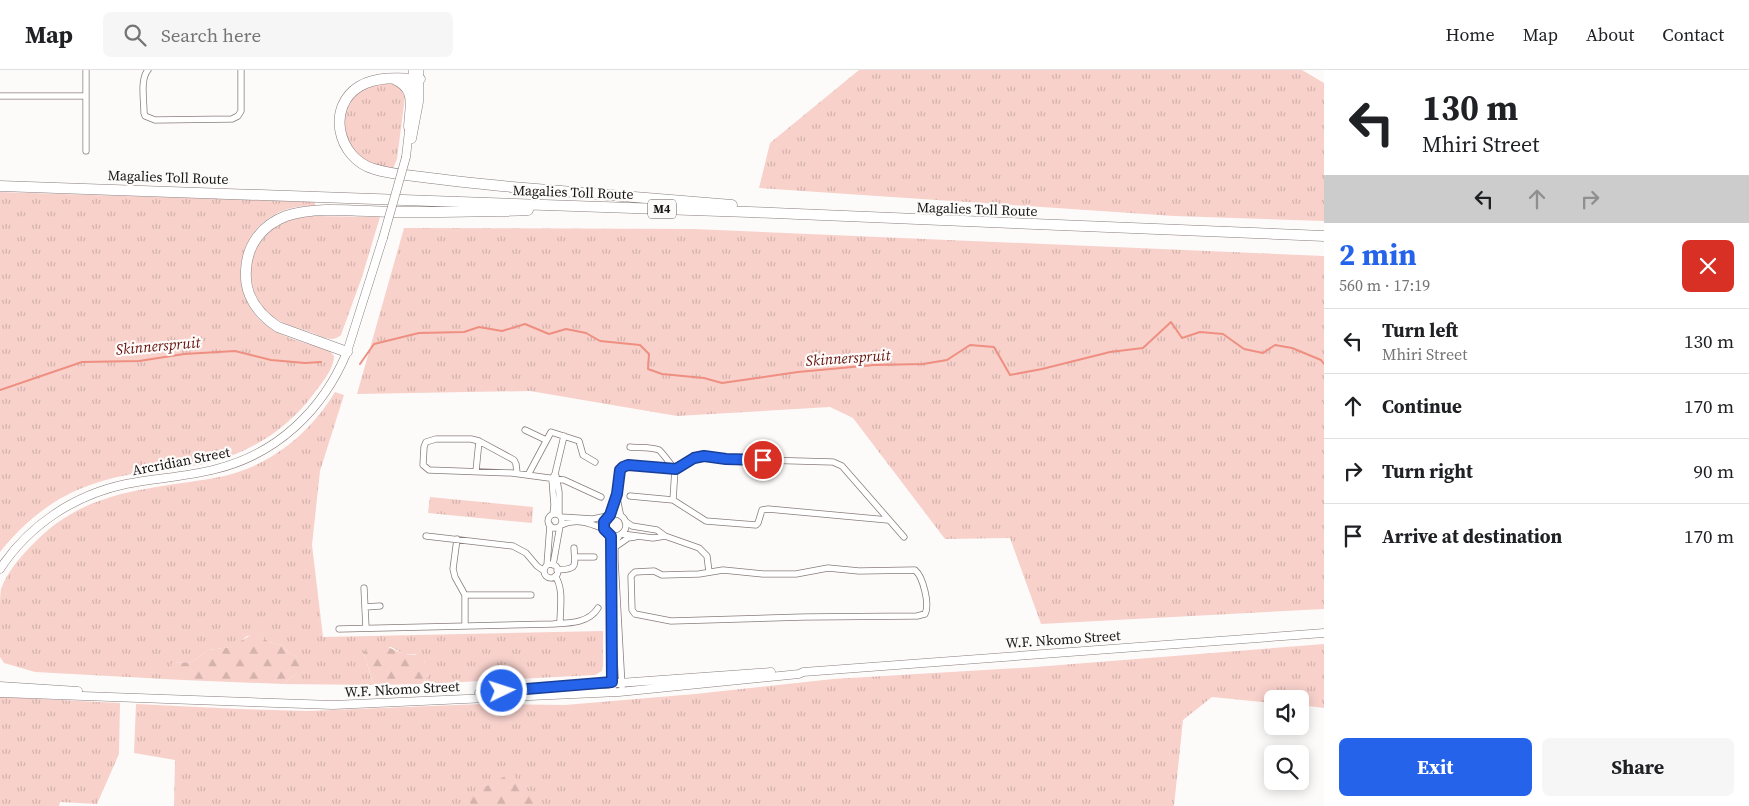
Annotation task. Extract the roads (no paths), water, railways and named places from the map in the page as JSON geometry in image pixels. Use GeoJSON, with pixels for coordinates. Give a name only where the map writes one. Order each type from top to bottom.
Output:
{"type":"FeatureCollection","features":[{"type":"Feature","properties":{"kind":"highway"},"geometry":{"type":"LineString","coordinates":[[416,74],[375,80],[360,86],[344,102],[340,112],[340,133],[344,145],[352,155],[370,168],[460,182],[750,210]]}},
{"type":"Feature","properties":{"kind":"highway"},"geometry":{"type":"LineString","coordinates":[[392,78],[402,83],[409,92],[409,127]]}},
{"type":"Feature","properties":{"kind":"highway","name":"Magalies Toll Route"},"geometry":{"type":"LineString","coordinates":[[0,180],[148,184],[1324,236]]}},
{"type":"Feature","properties":{"kind":"highway","name":"Magalies Toll Route"},"geometry":{"type":"LineString","coordinates":[[0,186],[1324,230]]}},
{"type":"Feature","properties":{"kind":"highway"},"geometry":{"type":"LineString","coordinates":[[347,352],[278,327],[268,321],[258,311],[251,300],[246,287],[249,251],[262,230],[285,216],[314,211],[750,210]]}},
{"type":"Feature","properties":{"kind":"main road","name":"Arcridian Street"},"geometry":{"type":"LineString","coordinates":[[406,154],[416,74]]}},
{"type":"Feature","properties":{"kind":"main road","name":"Arcridian Street"},"geometry":{"type":"LineString","coordinates":[[0,569],[15,549],[34,529],[52,515],[73,503],[100,491],[126,484],[217,469],[242,461],[268,448],[290,433],[309,414],[324,395],[340,369],[383,238],[415,127],[419,102],[416,74]]}},
{"type":"Feature","properties":{"kind":"main road","name":"W.F. Nkomo Street"},"geometry":{"type":"LineString","coordinates":[[0,693],[333,705],[622,692],[799,674],[803,672],[1324,633]]}},
{"type":"Feature","properties":{"kind":"main road","name":"W.F. Nkomo Street"},"geometry":{"type":"LineString","coordinates":[[0,686],[115,694],[330,701],[448,695],[799,670],[803,672]]}},
{"type":"Feature","properties":{"kind":"street"},"geometry":{"type":"LineString","coordinates":[[86,70],[86,151]]}},
{"type":"Feature","properties":{"kind":"street"},"geometry":{"type":"LineString","coordinates":[[148,70],[144,79],[145,116],[155,120],[174,120],[232,119],[238,116],[241,110],[241,70]]}},
{"type":"Feature","properties":{"kind":"street"},"geometry":{"type":"LineString","coordinates":[[0,96],[86,96]]}},
{"type":"Feature","properties":{"kind":"street"},"geometry":{"type":"LineString","coordinates":[[525,430],[546,440]]}},
{"type":"Feature","properties":{"kind":"street"},"geometry":{"type":"LineString","coordinates":[[528,475],[551,432],[579,441],[583,455],[595,462]]}},
{"type":"Feature","properties":{"kind":"street"},"geometry":{"type":"LineString","coordinates":[[551,569],[562,521],[557,515],[555,478],[564,436]]}},
{"type":"Feature","properties":{"kind":"street"},"geometry":{"type":"LineString","coordinates":[[517,473],[514,460],[479,441],[471,439],[436,439],[426,442],[424,447],[424,465],[429,470],[517,473],[555,478],[564,480],[600,497]]}},
{"type":"Feature","properties":{"kind":"street"},"geometry":{"type":"LineString","coordinates":[[476,471],[479,441]]}},
{"type":"Feature","properties":{"kind":"street"},"geometry":{"type":"LineString","coordinates":[[630,447],[659,450],[676,469],[673,500]]}},
{"type":"Feature","properties":{"kind":"street"},"geometry":{"type":"LineString","coordinates":[[622,692],[615,547],[616,540],[626,527],[618,507],[617,494],[619,472],[625,466],[676,469],[694,458],[704,456],[726,459],[833,462],[842,466],[904,537]]}},
{"type":"Feature","properties":{"kind":"street"},"geometry":{"type":"LineString","coordinates":[[604,529],[604,522],[617,494]]}},
{"type":"Feature","properties":{"kind":"street"},"geometry":{"type":"LineString","coordinates":[[630,496],[673,500],[706,521],[756,525],[762,510],[768,508],[888,520]]}},
{"type":"Feature","properties":{"kind":"street"},"geometry":{"type":"LineString","coordinates":[[560,624],[560,587],[551,569],[548,544],[550,526],[548,519],[557,515],[593,519],[615,514],[632,526],[657,530],[665,536],[691,544],[704,551],[707,556],[709,572]]}},
{"type":"Feature","properties":{"kind":"street"},"geometry":{"type":"LineString","coordinates":[[550,526],[556,528],[574,521],[585,522],[604,529],[611,536],[613,692]]}},
{"type":"Feature","properties":{"kind":"street"},"geometry":{"type":"LineString","coordinates":[[426,536],[513,546],[526,553],[537,566],[551,569],[571,569],[575,556],[574,548]]}},
{"type":"Feature","properties":{"kind":"street"},"geometry":{"type":"LineString","coordinates":[[611,536],[653,538],[665,536]]}},
{"type":"Feature","properties":{"kind":"street"},"geometry":{"type":"LineString","coordinates":[[615,547],[628,538],[643,537]]}},
{"type":"Feature","properties":{"kind":"street"},"geometry":{"type":"LineString","coordinates":[[457,539],[454,573],[465,595],[465,626]]}},
{"type":"Feature","properties":{"kind":"street"},"geometry":{"type":"LineString","coordinates":[[548,544],[556,545]]}},
{"type":"Feature","properties":{"kind":"street"},"geometry":{"type":"LineString","coordinates":[[575,556],[594,557]]}},
{"type":"Feature","properties":{"kind":"street"},"geometry":{"type":"LineString","coordinates":[[828,568],[859,572],[910,569],[915,570],[920,576],[927,602],[927,610],[925,614],[917,616],[671,620],[636,614],[632,611],[631,576],[634,572],[654,571],[662,575],[709,572],[723,570],[763,574],[796,574],[828,568]]}},
{"type":"Feature","properties":{"kind":"street"},"geometry":{"type":"LineString","coordinates":[[364,588],[366,628]]}},
{"type":"Feature","properties":{"kind":"street"},"geometry":{"type":"LineString","coordinates":[[465,595],[531,595]]}},
{"type":"Feature","properties":{"kind":"street"},"geometry":{"type":"LineString","coordinates":[[365,607],[380,606]]}},
{"type":"Feature","properties":{"kind":"street"},"geometry":{"type":"LineString","coordinates":[[340,629],[560,624],[584,620],[591,617],[598,608]]}},
{"type":"Feature","properties":{"kind":"waterway","name":"Skinnerspruit"},"geometry":{"type":"LineString","coordinates":[[360,364],[374,344],[419,333],[464,332],[479,327],[502,331],[525,324],[549,334],[566,329],[586,333],[600,341],[640,345],[649,354],[648,369],[662,374],[704,378],[722,383],[798,372],[874,365],[923,364],[947,360],[970,345],[994,347],[1010,375],[1110,352],[1143,348],[1171,322],[1182,338],[1200,332],[1223,334],[1244,349],[1263,353],[1275,345],[1292,348],[1321,360],[1324,364]]}},
{"type":"Feature","properties":{"kind":"waterway","name":"Skinnerspruit"},"geometry":{"type":"LineString","coordinates":[[0,390],[82,362],[139,361],[184,354],[235,351],[271,360],[305,363],[321,362]]}}]}
